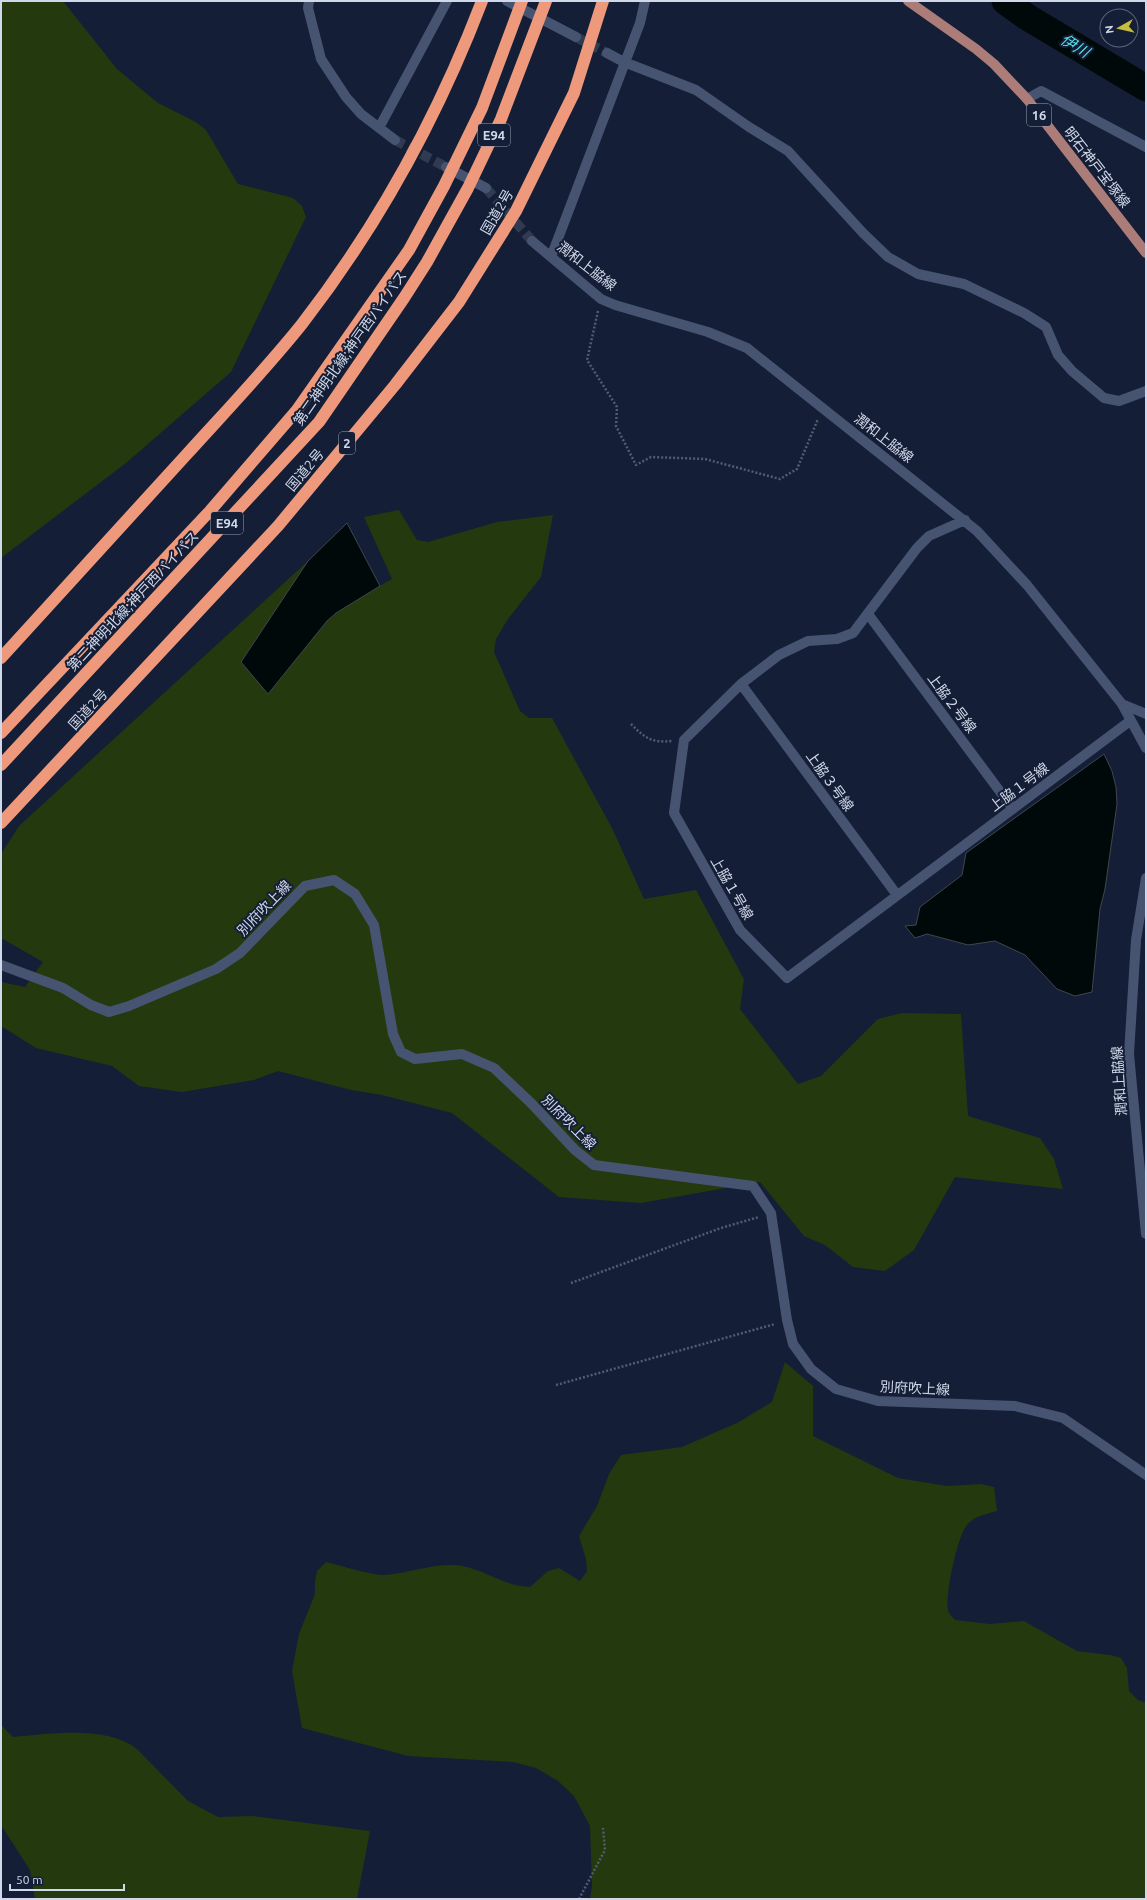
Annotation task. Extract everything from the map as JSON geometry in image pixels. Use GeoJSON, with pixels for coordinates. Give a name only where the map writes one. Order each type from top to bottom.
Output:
{"type":"FeatureCollection","features":[{"type":"Feature","properties":{"kind":"highway"},"geometry":{"type":"LineString","coordinates":[[1,658],[249,386],[301,324],[366,231],[401,172],[446,83],[482,1]]}},
{"type":"Feature","properties":{"kind":"highway","name":"第二神明北線;神戸西バイパス"},"geometry":{"type":"LineString","coordinates":[[1,733],[210,511],[297,410],[409,250],[444,186],[482,108],[522,1]]}},
{"type":"Feature","properties":{"kind":"highway","name":"第二神明北線;神戸西バイパス"},"geometry":{"type":"LineString","coordinates":[[1,765],[319,422],[427,262],[468,188],[501,119],[546,1]]}},
{"type":"Feature","properties":{"kind":"highway","name":"国道2号"},"geometry":{"type":"LineString","coordinates":[[1,824],[278,526],[395,386],[459,302],[516,211],[574,93],[603,1]]}},
{"type":"Feature","properties":{"kind":"main road","name":"明石神戸宝塚線"},"geometry":{"type":"LineString","coordinates":[[908,1],[976,49],[994,64],[1027,99],[1146,253]]}},
{"type":"Feature","properties":{"kind":"street"},"geometry":{"type":"LineString","coordinates":[[308,1],[308,8],[321,59],[346,97],[361,114],[395,140]]}},
{"type":"Feature","properties":{"kind":"street"},"geometry":{"type":"LineString","coordinates":[[379,128],[447,1]]}},
{"type":"Feature","properties":{"kind":"street"},"geometry":{"type":"LineString","coordinates":[[507,1],[576,37]]}},
{"type":"Feature","properties":{"kind":"street"},"geometry":{"type":"LineString","coordinates":[[551,257],[640,23],[645,1]]}},
{"type":"Feature","properties":{"kind":"street"},"geometry":{"type":"LineString","coordinates":[[607,53],[624,62],[696,90],[749,127],[788,151],[863,233],[888,256],[918,274],[964,284],[1024,313],[1046,327],[1058,355],[1072,371],[1104,398],[1119,401],[1146,391]]}},
{"type":"Feature","properties":{"kind":"street","name":"明石神戸宝塚線"},"geometry":{"type":"LineString","coordinates":[[1027,99],[1042,91],[1146,147]]}},
{"type":"Feature","properties":{"kind":"street"},"geometry":{"type":"LineString","coordinates":[[446,167],[486,188]]}},
{"type":"Feature","properties":{"kind":"street","name":"潤和上脇線"},"geometry":{"type":"LineString","coordinates":[[532,241],[601,299],[708,332],[746,348],[965,520],[1027,585],[1122,704],[1146,748]]}},
{"type":"Feature","properties":{"kind":"street"},"geometry":{"type":"LineString","coordinates":[[684,740],[741,684],[779,655],[808,641],[837,639],[853,633],[916,548],[929,536],[965,520]]}},
{"type":"Feature","properties":{"kind":"street","name":"上脇２号線"},"geometry":{"type":"LineString","coordinates":[[868,614],[1013,809]]}},
{"type":"Feature","properties":{"kind":"street","name":"上脇３号線"},"geometry":{"type":"LineString","coordinates":[[741,684],[897,896]]}},
{"type":"Feature","properties":{"kind":"street"},"geometry":{"type":"LineString","coordinates":[[1122,704],[1146,714]]}},
{"type":"Feature","properties":{"kind":"street","name":"上脇１号線"},"geometry":{"type":"LineString","coordinates":[[684,740],[674,813],[740,930],[787,978],[1130,721]]}},
{"type":"Feature","properties":{"kind":"street","name":"潤和上脇線"},"geometry":{"type":"LineString","coordinates":[[1146,878],[1129,1054],[1143,1154],[1146,1234]]}},
{"type":"Feature","properties":{"kind":"street","name":"別府吹上線"},"geometry":{"type":"LineString","coordinates":[[1,965],[63,988],[90,1005],[109,1012],[129,1006],[216,969],[240,953],[305,886],[334,880],[355,894],[374,925],[394,1034],[401,1052],[415,1059],[462,1054],[494,1068],[531,1103],[575,1150],[594,1165],[752,1186],[771,1213],[792,1344],[811,1369],[836,1389],[878,1401],[1015,1406],[1063,1418],[1146,1475]]}},
{"type":"Feature","properties":{"kind":"path"},"geometry":{"type":"LineString","coordinates":[[601,299],[587,360],[617,407],[616,426],[636,465],[651,457],[705,459],[780,479],[798,469],[822,407]]}},
{"type":"Feature","properties":{"kind":"path"},"geometry":{"type":"LineString","coordinates":[[631,724],[642,734],[657,743],[684,740]]}},
{"type":"Feature","properties":{"kind":"path"},"geometry":{"type":"LineString","coordinates":[[571,1283],[660,1252],[721,1228],[771,1213]]}},
{"type":"Feature","properties":{"kind":"path"},"geometry":{"type":"LineString","coordinates":[[556,1385],[787,1320]]}},
{"type":"Feature","properties":{"kind":"path"},"geometry":{"type":"LineString","coordinates":[[578,1899],[605,1850],[603,1828]]}},
{"type":"Feature","properties":{"kind":"green space"},"geometry":{"type":"Polygon","coordinates":[[[1,1],[63,1],[117,69],[158,103],[196,122],[206,130],[238,184],[293,198],[302,206],[306,217],[231,372],[126,463],[1,558],[1,1]]]}},
{"type":"Feature","properties":{"kind":"green space"},"geometry":{"type":"Polygon","coordinates":[[[399,510],[417,540],[428,542],[497,522],[553,515],[541,577],[508,619],[496,639],[494,652],[520,711],[529,718],[552,718],[613,830],[644,899],[696,890],[744,979],[740,1009],[798,1084],[821,1076],[878,1019],[902,1013],[961,1014],[968,1116],[1040,1138],[1054,1159],[1063,1189],[955,1177],[914,1250],[885,1271],[853,1267],[825,1245],[804,1236],[760,1182],[641,1203],[559,1197],[452,1113],[382,1095],[351,1090],[278,1071],[254,1080],[182,1092],[139,1086],[112,1066],[36,1048],[1,1026],[1,982],[25,987],[43,962],[1,938],[1,854],[19,826],[308,561],[241,662],[268,694],[327,621],[350,604],[392,579],[364,517],[399,510]]]}},
{"type":"Feature","properties":{"kind":"green space"},"geometry":{"type":"Polygon","coordinates":[[[785,1362],[813,1386],[813,1436],[898,1478],[947,1486],[981,1484],[994,1487],[997,1511],[973,1519],[963,1531],[959,1541],[948,1592],[948,1611],[955,1620],[990,1624],[1024,1621],[1077,1651],[1110,1655],[1121,1658],[1127,1668],[1129,1691],[1138,1700],[1146,1703],[1146,1899],[590,1899],[592,1886],[590,1826],[574,1796],[558,1781],[536,1768],[513,1762],[408,1756],[302,1728],[292,1671],[299,1634],[315,1594],[317,1571],[326,1562],[380,1575],[429,1567],[455,1565],[474,1569],[511,1584],[530,1587],[548,1571],[559,1568],[580,1581],[587,1571],[586,1559],[579,1536],[597,1506],[609,1474],[621,1455],[682,1447],[739,1422],[772,1402],[785,1362]]]}},
{"type":"Feature","properties":{"kind":"green space"},"geometry":{"type":"Polygon","coordinates":[[[1,1725],[13,1737],[77,1733],[94,1734],[124,1741],[137,1749],[188,1801],[218,1817],[253,1816],[370,1831],[357,1899],[35,1899],[30,1870],[1,1825],[1,1725]]]}},
{"type":"Feature","properties":{"kind":"shaded area"},"geometry":{"type":"Polygon","coordinates":[[[347,523],[380,586],[336,613],[327,621],[268,694],[241,662],[308,561],[347,523]]]}},
{"type":"Feature","properties":{"kind":"shaded area"},"geometry":{"type":"Polygon","coordinates":[[[1104,754],[1112,771],[1116,787],[1117,804],[1105,889],[1100,909],[1092,992],[1075,996],[1057,989],[1025,955],[995,941],[968,945],[927,934],[915,938],[905,926],[916,925],[920,907],[962,875],[966,853],[1104,754]]]}},
{"type":"Feature","properties":{"kind":"waterway","name":"伊川"},"geometry":{"type":"LineString","coordinates":[[1005,1],[1027,17],[1146,88]]}},
{"type":"Feature","properties":{"kind":"tunnel"},"geometry":{"type":"LineString","coordinates":[[576,37],[607,53]]}},
{"type":"Feature","properties":{"kind":"tunnel"},"geometry":{"type":"LineString","coordinates":[[395,140],[446,167]]}},
{"type":"Feature","properties":{"kind":"tunnel"},"geometry":{"type":"LineString","coordinates":[[486,188],[532,241]]}}]}
